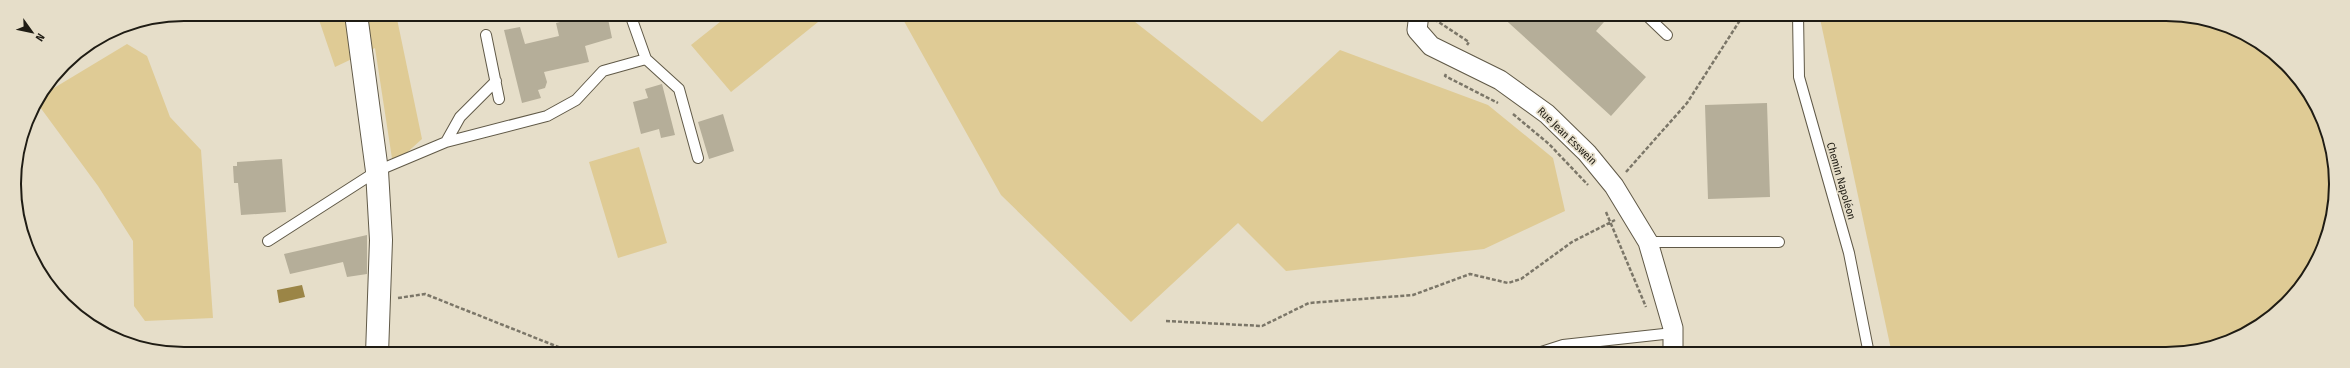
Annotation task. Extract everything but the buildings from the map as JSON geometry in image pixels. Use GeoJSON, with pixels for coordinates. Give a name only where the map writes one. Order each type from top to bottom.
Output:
{"type":"FeatureCollection","features":[{"type":"Feature","properties":{"kind":"street"},"geometry":{"type":"LineString","coordinates":[[357,21],[376,171],[381,240],[377,347]]}},
{"type":"Feature","properties":{"kind":"street","name":"Rue Jean Esswein"},"geometry":{"type":"LineString","coordinates":[[1418,21],[1416,30],[1431,46],[1500,80],[1547,114],[1587,153],[1614,186],[1648,242],[1673,333],[1673,347]]}},
{"type":"Feature","properties":{"kind":"lane"},"geometry":{"type":"LineString","coordinates":[[632,21],[646,59],[679,89],[698,158]]}},
{"type":"Feature","properties":{"kind":"lane"},"geometry":{"type":"LineString","coordinates":[[1652,21],[1667,35]]}},
{"type":"Feature","properties":{"kind":"lane","name":"Chemin Napoléon"},"geometry":{"type":"LineString","coordinates":[[1798,21],[1800,77],[1849,253],[1868,347]]}},
{"type":"Feature","properties":{"kind":"lane"},"geometry":{"type":"LineString","coordinates":[[486,36],[499,99]]}},
{"type":"Feature","properties":{"kind":"lane"},"geometry":{"type":"LineString","coordinates":[[268,241],[376,171],[446,142],[547,116],[576,100],[603,71],[646,59]]}},
{"type":"Feature","properties":{"kind":"lane"},"geometry":{"type":"LineString","coordinates":[[446,142],[460,117],[496,81]]}},
{"type":"Feature","properties":{"kind":"lane"},"geometry":{"type":"LineString","coordinates":[[1648,242],[1779,242]]}},
{"type":"Feature","properties":{"kind":"lane"},"geometry":{"type":"LineString","coordinates":[[1557,347],[1563,345],[1673,333]]}},
{"type":"Feature","properties":{"kind":"path"},"geometry":{"type":"LineString","coordinates":[[1438,21],[1470,42],[1444,76],[1503,105]]}},
{"type":"Feature","properties":{"kind":"path"},"geometry":{"type":"LineString","coordinates":[[1614,186],[1688,103],[1740,21]]}},
{"type":"Feature","properties":{"kind":"path"},"geometry":{"type":"LineString","coordinates":[[1509,110],[1549,144],[1590,188]]}},
{"type":"Feature","properties":{"kind":"path"},"geometry":{"type":"LineString","coordinates":[[1604,206],[1612,222],[1652,321],[1654,335]]}},
{"type":"Feature","properties":{"kind":"path"},"geometry":{"type":"LineString","coordinates":[[1166,321],[1262,326],[1309,303],[1413,295],[1470,274],[1508,283],[1521,279],[1572,242],[1630,213]]}},
{"type":"Feature","properties":{"kind":"path"},"geometry":{"type":"LineString","coordinates":[[379,300],[425,294],[558,347]]}},
{"type":"Feature","properties":{"kind":"shaded area"},"geometry":{"type":"Polygon","coordinates":[[[319,21],[397,21],[422,139],[393,165],[375,48],[335,67],[319,21]]]}},
{"type":"Feature","properties":{"kind":"shaded area"},"geometry":{"type":"Polygon","coordinates":[[[721,21],[819,21],[731,92],[691,45],[721,21]]]}},
{"type":"Feature","properties":{"kind":"shaded area"},"geometry":{"type":"Polygon","coordinates":[[[904,21],[1134,21],[1262,122],[1340,50],[1488,105],[1553,158],[1565,211],[1484,249],[1286,271],[1238,223],[1131,322],[1001,195],[904,21]]]}},
{"type":"Feature","properties":{"kind":"shaded area"},"geometry":{"type":"Polygon","coordinates":[[[1821,21],[2187,22],[2228,33],[2257,48],[2289,77],[2302,93],[2317,122],[2326,152],[2329,173],[2329,195],[2326,216],[2317,246],[2302,275],[2273,307],[2257,320],[2228,335],[2198,344],[2177,347],[1890,347],[1821,21]]]}},
{"type":"Feature","properties":{"kind":"shaded area"},"geometry":{"type":"Polygon","coordinates":[[[127,44],[147,56],[170,117],[201,150],[213,318],[145,321],[134,306],[133,241],[98,186],[40,107],[51,90],[127,44]]]}},
{"type":"Feature","properties":{"kind":"shaded area"},"geometry":{"type":"Polygon","coordinates":[[[639,147],[667,243],[618,258],[589,162],[639,147]]]}},
{"type":"Feature","properties":{"kind":"shaded area"},"geometry":{"type":"Polygon","coordinates":[[[302,285],[305,297],[279,303],[277,290],[302,285]]]}}]}
